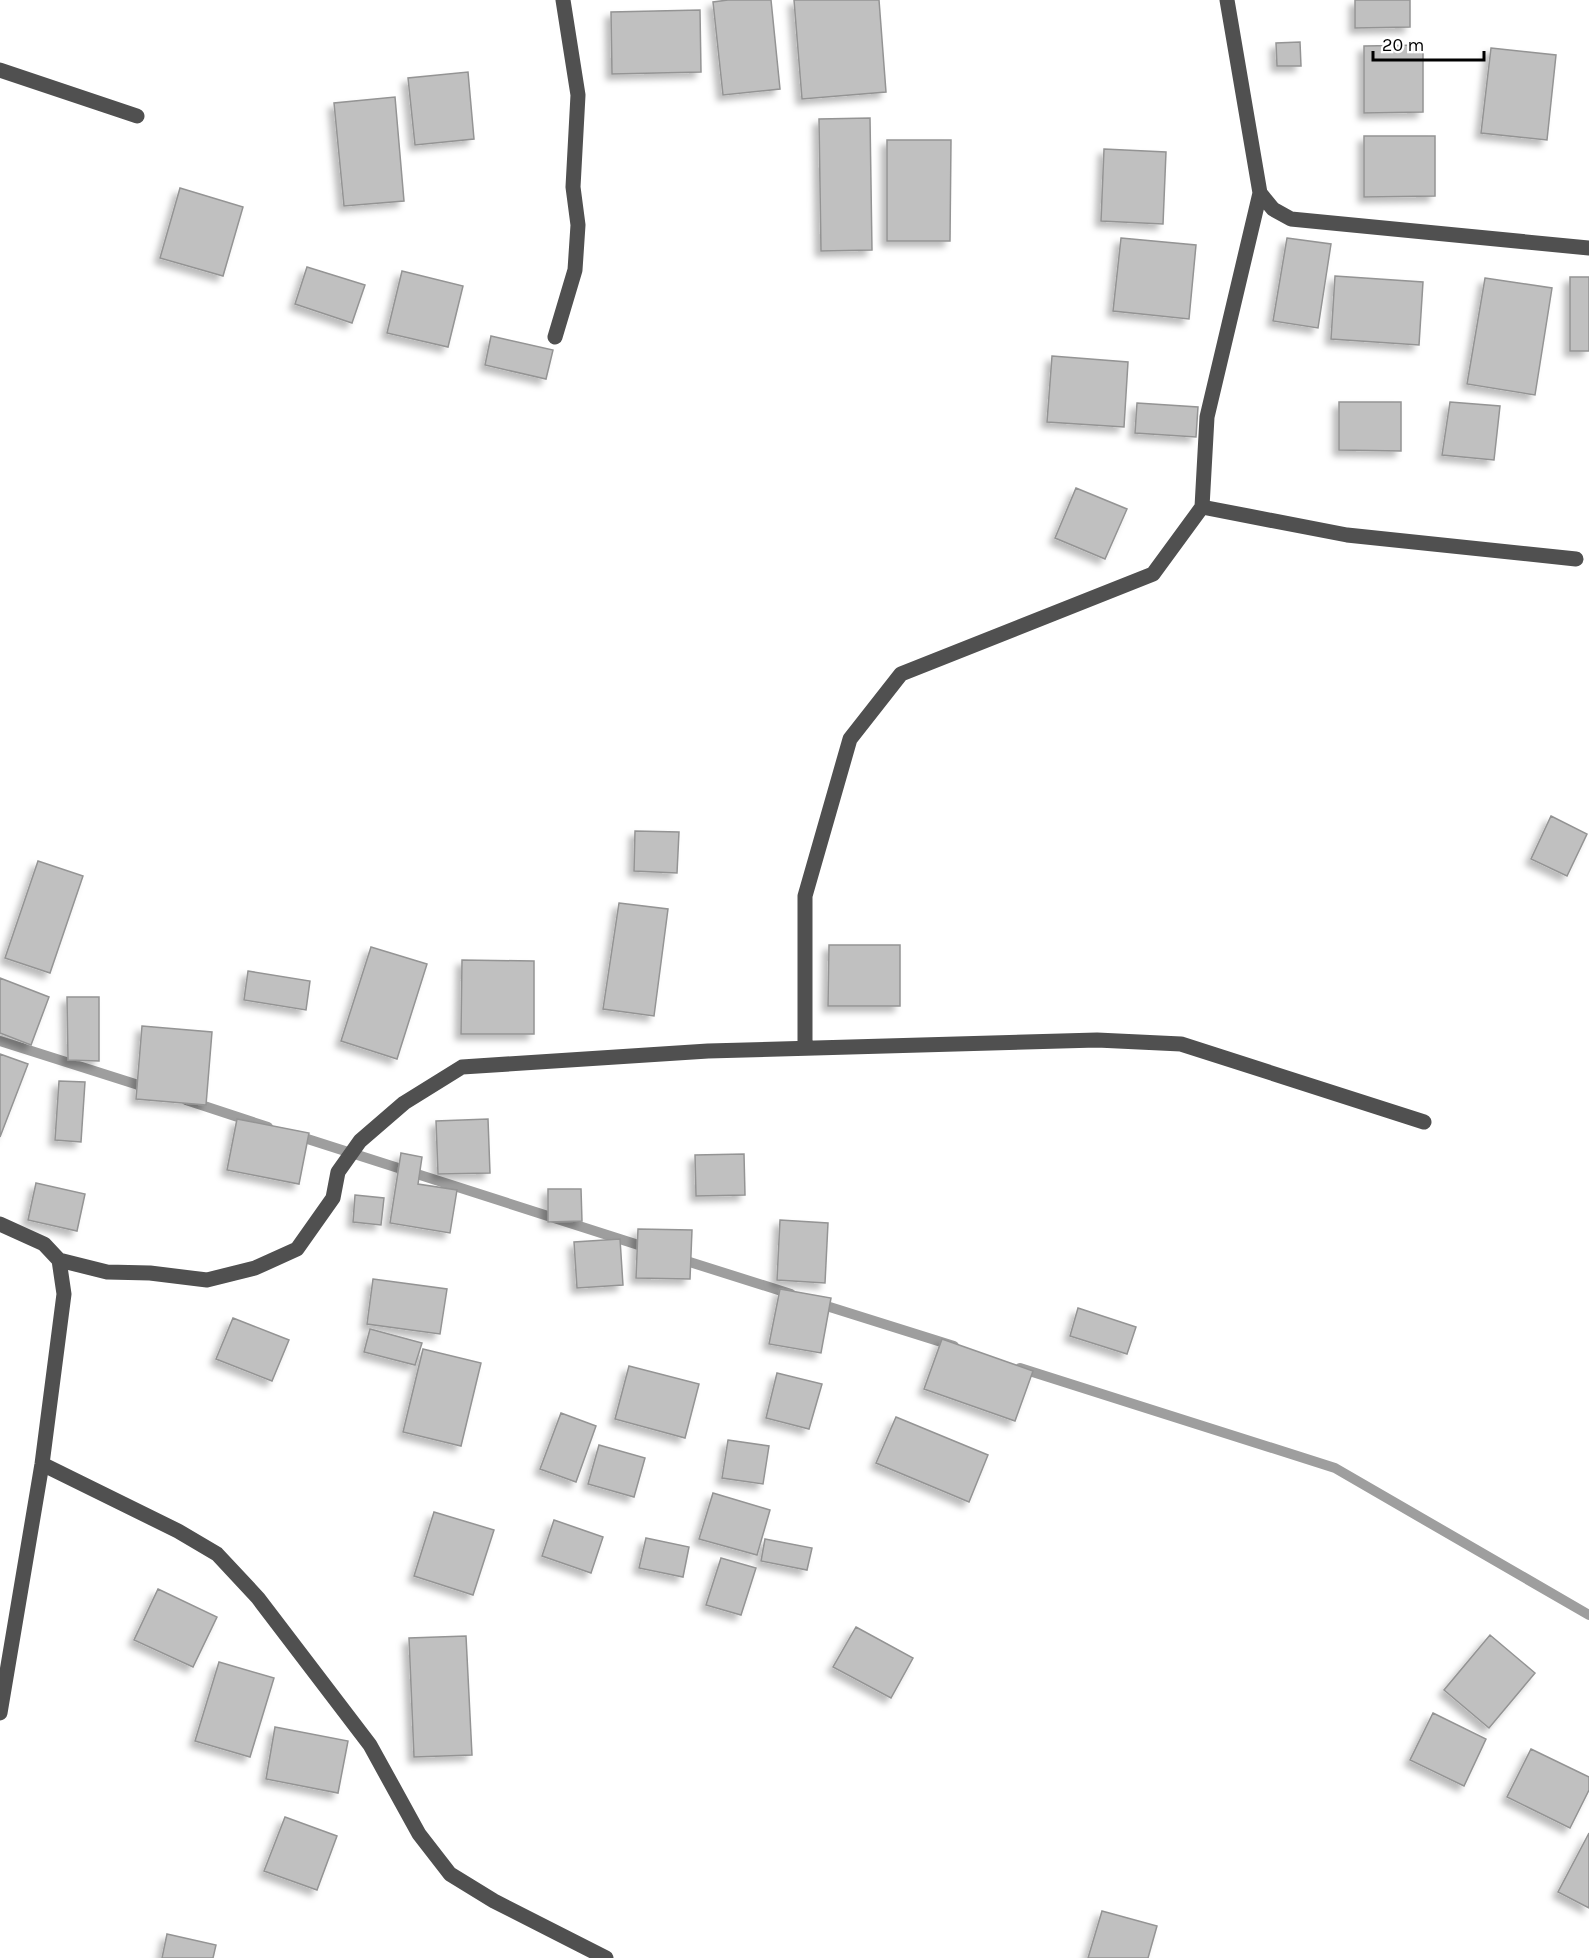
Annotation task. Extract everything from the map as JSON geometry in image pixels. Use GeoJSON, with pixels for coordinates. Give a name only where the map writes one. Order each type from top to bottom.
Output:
{"type":"FeatureCollection","features":[{"type":"Feature","properties":{"kind":"street"},"geometry":{"type":"LineString","coordinates":[[555,337],[575,270],[578,225],[573,187],[578,95],[563,0]]}},
{"type":"Feature","properties":{"kind":"street"},"geometry":{"type":"LineString","coordinates":[[805,1048],[805,896],[850,739],[901,674],[1153,574],[1202,507],[1208,417],[1260,193],[1227,0]]}},
{"type":"Feature","properties":{"kind":"street"},"geometry":{"type":"LineString","coordinates":[[0,70],[137,116]]}},
{"type":"Feature","properties":{"kind":"street"},"geometry":{"type":"LineString","coordinates":[[1260,193],[1273,209],[1291,219],[1589,248]]}},
{"type":"Feature","properties":{"kind":"street"},"geometry":{"type":"LineString","coordinates":[[1202,507],[1347,535],[1576,559]]}},
{"type":"Feature","properties":{"kind":"street"},"geometry":{"type":"LineString","coordinates":[[0,1224],[44,1244],[59,1260],[107,1272],[150,1273],[207,1280],[255,1268],[297,1249],[333,1198],[338,1172],[360,1141],[404,1103],[462,1067],[708,1051],[1097,1040],[1181,1044],[1424,1122]]}},
{"type":"Feature","properties":{"kind":"street"},"geometry":{"type":"LineString","coordinates":[[0,1713],[42,1464],[64,1294],[59,1260]]}},
{"type":"Feature","properties":{"kind":"street"},"geometry":{"type":"LineString","coordinates":[[42,1464],[218,1554],[258,1598],[369,1745],[419,1834],[450,1874],[606,1958]]}},
{"type":"Feature","properties":{"kind":"building"},"geometry":{"type":"Polygon","coordinates":[[[771,0],[780,89],[723,95],[713,2],[771,0]]]}},
{"type":"Feature","properties":{"kind":"building"},"geometry":{"type":"Polygon","coordinates":[[[794,0],[879,0],[886,92],[802,99],[794,0]]]}},
{"type":"Feature","properties":{"kind":"building"},"geometry":{"type":"Polygon","coordinates":[[[1355,0],[1410,0],[1410,27],[1355,28],[1355,0]]]}},
{"type":"Feature","properties":{"kind":"building"},"geometry":{"type":"Polygon","coordinates":[[[700,10],[701,72],[612,74],[611,12],[700,10]]]}},
{"type":"Feature","properties":{"kind":"building"},"geometry":{"type":"Polygon","coordinates":[[[1300,42],[1301,66],[1277,66],[1276,43],[1300,42]]]}},
{"type":"Feature","properties":{"kind":"building"},"geometry":{"type":"Polygon","coordinates":[[[1423,45],[1423,112],[1364,113],[1364,46],[1423,45]]]}},
{"type":"Feature","properties":{"kind":"building"},"geometry":{"type":"Polygon","coordinates":[[[1491,48],[1556,55],[1547,140],[1481,133],[1491,48]]]}},
{"type":"Feature","properties":{"kind":"building"},"geometry":{"type":"Polygon","coordinates":[[[468,72],[474,139],[415,145],[408,78],[468,72]]]}},
{"type":"Feature","properties":{"kind":"building"},"geometry":{"type":"Polygon","coordinates":[[[395,97],[404,201],[344,206],[334,103],[395,97]]]}},
{"type":"Feature","properties":{"kind":"building"},"geometry":{"type":"Polygon","coordinates":[[[870,118],[872,250],[821,251],[819,119],[870,118]]]}},
{"type":"Feature","properties":{"kind":"building"},"geometry":{"type":"Polygon","coordinates":[[[1364,136],[1435,136],[1435,196],[1364,197],[1364,136]]]}},
{"type":"Feature","properties":{"kind":"building"},"geometry":{"type":"Polygon","coordinates":[[[887,140],[951,140],[950,241],[887,241],[887,140]]]}},
{"type":"Feature","properties":{"kind":"building"},"geometry":{"type":"Polygon","coordinates":[[[1104,149],[1166,152],[1163,224],[1101,221],[1104,149]]]}},
{"type":"Feature","properties":{"kind":"building"},"geometry":{"type":"Polygon","coordinates":[[[180,188],[243,207],[223,276],[160,258],[180,188]]]}},
{"type":"Feature","properties":{"kind":"building"},"geometry":{"type":"Polygon","coordinates":[[[1121,238],[1196,245],[1189,319],[1113,311],[1121,238]]]}},
{"type":"Feature","properties":{"kind":"building"},"geometry":{"type":"Polygon","coordinates":[[[1287,238],[1331,244],[1318,328],[1273,321],[1287,238]]]}},
{"type":"Feature","properties":{"kind":"building"},"geometry":{"type":"Polygon","coordinates":[[[307,267],[365,285],[352,323],[295,304],[307,267]]]}},
{"type":"Feature","properties":{"kind":"building"},"geometry":{"type":"Polygon","coordinates":[[[402,271],[463,286],[448,347],[387,333],[402,271]]]}},
{"type":"Feature","properties":{"kind":"building"},"geometry":{"type":"Polygon","coordinates":[[[1335,276],[1423,282],[1419,345],[1331,339],[1335,276]]]}},
{"type":"Feature","properties":{"kind":"building"},"geometry":{"type":"Polygon","coordinates":[[[1570,277],[1589,277],[1589,351],[1570,351],[1570,277]]]}},
{"type":"Feature","properties":{"kind":"building"},"geometry":{"type":"Polygon","coordinates":[[[1485,278],[1552,288],[1535,395],[1467,384],[1485,278]]]}},
{"type":"Feature","properties":{"kind":"building"},"geometry":{"type":"Polygon","coordinates":[[[491,336],[553,350],[546,379],[485,365],[491,336]]]}},
{"type":"Feature","properties":{"kind":"building"},"geometry":{"type":"Polygon","coordinates":[[[1052,356],[1128,362],[1124,427],[1047,422],[1052,356]]]}},
{"type":"Feature","properties":{"kind":"building"},"geometry":{"type":"Polygon","coordinates":[[[1339,402],[1401,402],[1401,451],[1339,450],[1339,402]]]}},
{"type":"Feature","properties":{"kind":"building"},"geometry":{"type":"Polygon","coordinates":[[[1450,402],[1500,406],[1494,460],[1442,455],[1450,402]]]}},
{"type":"Feature","properties":{"kind":"building"},"geometry":{"type":"Polygon","coordinates":[[[1137,403],[1198,407],[1196,437],[1135,433],[1137,403]]]}},
{"type":"Feature","properties":{"kind":"building"},"geometry":{"type":"Polygon","coordinates":[[[1076,488],[1127,509],[1105,559],[1055,538],[1076,488]]]}},
{"type":"Feature","properties":{"kind":"building"},"geometry":{"type":"Polygon","coordinates":[[[1551,816],[1587,834],[1567,876],[1531,859],[1551,816]]]}},
{"type":"Feature","properties":{"kind":"building"},"geometry":{"type":"Polygon","coordinates":[[[635,831],[679,832],[677,873],[634,871],[635,831]]]}},
{"type":"Feature","properties":{"kind":"building"},"geometry":{"type":"Polygon","coordinates":[[[38,861],[83,876],[50,973],[5,958],[38,861]]]}},
{"type":"Feature","properties":{"kind":"building"},"geometry":{"type":"Polygon","coordinates":[[[619,903],[668,909],[654,1016],[603,1009],[619,903]]]}},
{"type":"Feature","properties":{"kind":"building"},"geometry":{"type":"Polygon","coordinates":[[[829,945],[900,945],[900,1006],[828,1006],[829,945]]]}},
{"type":"Feature","properties":{"kind":"building"},"geometry":{"type":"Polygon","coordinates":[[[371,947],[427,964],[397,1059],[341,1041],[371,947]]]}},
{"type":"Feature","properties":{"kind":"building"},"geometry":{"type":"Polygon","coordinates":[[[462,960],[534,961],[534,1034],[461,1034],[462,960]]]}},
{"type":"Feature","properties":{"kind":"building"},"geometry":{"type":"Polygon","coordinates":[[[248,971],[310,981],[306,1010],[244,1000],[248,971]]]}},
{"type":"Feature","properties":{"kind":"building"},"geometry":{"type":"Polygon","coordinates":[[[0,978],[49,997],[31,1045],[0,1033],[0,978]]]}},
{"type":"Feature","properties":{"kind":"building"},"geometry":{"type":"Polygon","coordinates":[[[67,997],[99,997],[99,1061],[68,1060],[67,997]]]}},
{"type":"Feature","properties":{"kind":"building"},"geometry":{"type":"Polygon","coordinates":[[[142,1026],[212,1032],[206,1105],[136,1099],[142,1026]]]}},
{"type":"Feature","properties":{"kind":"building"},"geometry":{"type":"Polygon","coordinates":[[[0,1054],[28,1064],[0,1137],[0,1054]]]}},
{"type":"Feature","properties":{"kind":"building"},"geometry":{"type":"Polygon","coordinates":[[[59,1081],[85,1082],[81,1142],[55,1140],[59,1081]]]}},
{"type":"Feature","properties":{"kind":"building"},"geometry":{"type":"Polygon","coordinates":[[[237,1119],[309,1133],[299,1184],[227,1170],[237,1119]]]}},
{"type":"Feature","properties":{"kind":"building"},"geometry":{"type":"Polygon","coordinates":[[[488,1119],[490,1173],[438,1174],[436,1121],[488,1119]]]}},
{"type":"Feature","properties":{"kind":"building"},"geometry":{"type":"Polygon","coordinates":[[[401,1153],[422,1157],[418,1184],[457,1190],[450,1233],[390,1223],[401,1153]]]}},
{"type":"Feature","properties":{"kind":"building"},"geometry":{"type":"Polygon","coordinates":[[[744,1154],[745,1195],[696,1196],[695,1155],[744,1154]]]}},
{"type":"Feature","properties":{"kind":"building"},"geometry":{"type":"Polygon","coordinates":[[[36,1183],[85,1194],[77,1231],[28,1220],[36,1183]]]}},
{"type":"Feature","properties":{"kind":"building"},"geometry":{"type":"Polygon","coordinates":[[[548,1189],[581,1189],[582,1221],[548,1222],[548,1189]]]}},
{"type":"Feature","properties":{"kind":"building"},"geometry":{"type":"Polygon","coordinates":[[[355,1195],[384,1198],[381,1225],[353,1222],[355,1195]]]}},
{"type":"Feature","properties":{"kind":"building"},"geometry":{"type":"Polygon","coordinates":[[[780,1220],[828,1223],[825,1283],[777,1280],[780,1220]]]}},
{"type":"Feature","properties":{"kind":"building"},"geometry":{"type":"Polygon","coordinates":[[[638,1229],[692,1230],[690,1279],[636,1278],[638,1229]]]}},
{"type":"Feature","properties":{"kind":"building"},"geometry":{"type":"Polygon","coordinates":[[[620,1239],[623,1285],[577,1288],[574,1242],[620,1239]]]}},
{"type":"Feature","properties":{"kind":"building"},"geometry":{"type":"Polygon","coordinates":[[[373,1279],[447,1289],[440,1334],[367,1324],[373,1279]]]}},
{"type":"Feature","properties":{"kind":"building"},"geometry":{"type":"Polygon","coordinates":[[[780,1289],[831,1298],[821,1353],[769,1344],[780,1289]]]}},
{"type":"Feature","properties":{"kind":"building"},"geometry":{"type":"Polygon","coordinates":[[[1078,1308],[1136,1327],[1127,1354],[1070,1336],[1078,1308]]]}},
{"type":"Feature","properties":{"kind":"building"},"geometry":{"type":"Polygon","coordinates":[[[233,1318],[289,1340],[272,1381],[216,1359],[233,1318]]]}},
{"type":"Feature","properties":{"kind":"building"},"geometry":{"type":"Polygon","coordinates":[[[370,1329],[422,1343],[415,1365],[364,1352],[370,1329]]]}},
{"type":"Feature","properties":{"kind":"building"},"geometry":{"type":"Polygon","coordinates":[[[942,1339],[1033,1371],[1015,1421],[924,1389],[942,1339]]]}},
{"type":"Feature","properties":{"kind":"building"},"geometry":{"type":"Polygon","coordinates":[[[423,1349],[481,1363],[461,1446],[403,1432],[423,1349]]]}},
{"type":"Feature","properties":{"kind":"building"},"geometry":{"type":"Polygon","coordinates":[[[629,1366],[699,1384],[685,1438],[615,1419],[629,1366]]]}},
{"type":"Feature","properties":{"kind":"building"},"geometry":{"type":"Polygon","coordinates":[[[777,1373],[822,1384],[809,1429],[766,1418],[777,1373]]]}},
{"type":"Feature","properties":{"kind":"building"},"geometry":{"type":"Polygon","coordinates":[[[561,1413],[596,1426],[576,1482],[540,1469],[561,1413]]]}},
{"type":"Feature","properties":{"kind":"building"},"geometry":{"type":"Polygon","coordinates":[[[896,1417],[988,1455],[969,1502],[876,1463],[896,1417]]]}},
{"type":"Feature","properties":{"kind":"building"},"geometry":{"type":"Polygon","coordinates":[[[728,1440],[769,1446],[763,1484],[722,1478],[728,1440]]]}},
{"type":"Feature","properties":{"kind":"building"},"geometry":{"type":"Polygon","coordinates":[[[599,1445],[645,1458],[634,1497],[588,1484],[599,1445]]]}},
{"type":"Feature","properties":{"kind":"building"},"geometry":{"type":"Polygon","coordinates":[[[713,1493],[770,1510],[757,1555],[699,1539],[713,1493]]]}},
{"type":"Feature","properties":{"kind":"building"},"geometry":{"type":"Polygon","coordinates":[[[434,1512],[494,1530],[473,1595],[414,1576],[434,1512]]]}},
{"type":"Feature","properties":{"kind":"building"},"geometry":{"type":"Polygon","coordinates":[[[554,1520],[603,1537],[591,1573],[542,1556],[554,1520]]]}},
{"type":"Feature","properties":{"kind":"building"},"geometry":{"type":"Polygon","coordinates":[[[646,1538],[689,1547],[683,1577],[639,1568],[646,1538]]]}},
{"type":"Feature","properties":{"kind":"building"},"geometry":{"type":"Polygon","coordinates":[[[765,1539],[812,1548],[807,1570],[761,1561],[765,1539]]]}},
{"type":"Feature","properties":{"kind":"building"},"geometry":{"type":"Polygon","coordinates":[[[721,1558],[756,1568],[741,1615],[706,1605],[721,1558]]]}},
{"type":"Feature","properties":{"kind":"building"},"geometry":{"type":"Polygon","coordinates":[[[158,1589],[217,1617],[193,1667],[134,1640],[158,1589]]]}},
{"type":"Feature","properties":{"kind":"building"},"geometry":{"type":"Polygon","coordinates":[[[856,1627],[913,1658],[891,1698],[833,1667],[856,1627]]]}},
{"type":"Feature","properties":{"kind":"building"},"geometry":{"type":"Polygon","coordinates":[[[1490,1635],[1535,1673],[1489,1728],[1444,1690],[1490,1635]]]}},
{"type":"Feature","properties":{"kind":"building"},"geometry":{"type":"Polygon","coordinates":[[[466,1636],[472,1755],[414,1757],[409,1638],[466,1636]]]}},
{"type":"Feature","properties":{"kind":"building"},"geometry":{"type":"Polygon","coordinates":[[[219,1662],[274,1678],[250,1757],[195,1741],[219,1662]]]}},
{"type":"Feature","properties":{"kind":"building"},"geometry":{"type":"Polygon","coordinates":[[[1433,1713],[1486,1739],[1464,1786],[1410,1760],[1433,1713]]]}},
{"type":"Feature","properties":{"kind":"building"},"geometry":{"type":"Polygon","coordinates":[[[275,1727],[348,1741],[338,1793],[266,1779],[275,1727]]]}},
{"type":"Feature","properties":{"kind":"building"},"geometry":{"type":"Polygon","coordinates":[[[1531,1749],[1589,1777],[1589,1790],[1570,1828],[1507,1797],[1531,1749]]]}},
{"type":"Feature","properties":{"kind":"building"},"geometry":{"type":"Polygon","coordinates":[[[285,1817],[337,1836],[317,1890],[264,1871],[285,1817]]]}},
{"type":"Feature","properties":{"kind":"building"},"geometry":{"type":"Polygon","coordinates":[[[1589,1833],[1589,1908],[1558,1892],[1589,1833]]]}},
{"type":"Feature","properties":{"kind":"building"},"geometry":{"type":"Polygon","coordinates":[[[1102,1911],[1157,1926],[1148,1958],[1088,1958],[1102,1911]]]}},
{"type":"Feature","properties":{"kind":"building"},"geometry":{"type":"Polygon","coordinates":[[[167,1934],[216,1945],[213,1958],[162,1958],[167,1934]]]}},
{"type":"Feature","properties":{"kind":"waterway"},"geometry":{"type":"LineString","coordinates":[[0,1041],[151,1089]]}},
{"type":"Feature","properties":{"kind":"waterway"},"geometry":{"type":"LineString","coordinates":[[186,1100],[268,1127]]}},
{"type":"Feature","properties":{"kind":"waterway"},"geometry":{"type":"LineString","coordinates":[[295,1135],[651,1249]]}},
{"type":"Feature","properties":{"kind":"waterway"},"geometry":{"type":"LineString","coordinates":[[677,1258],[791,1294]]}},
{"type":"Feature","properties":{"kind":"waterway"},"geometry":{"type":"LineString","coordinates":[[817,1303],[954,1346]]}},
{"type":"Feature","properties":{"kind":"waterway"},"geometry":{"type":"LineString","coordinates":[[1020,1368],[1335,1468],[1589,1615]]}}]}
